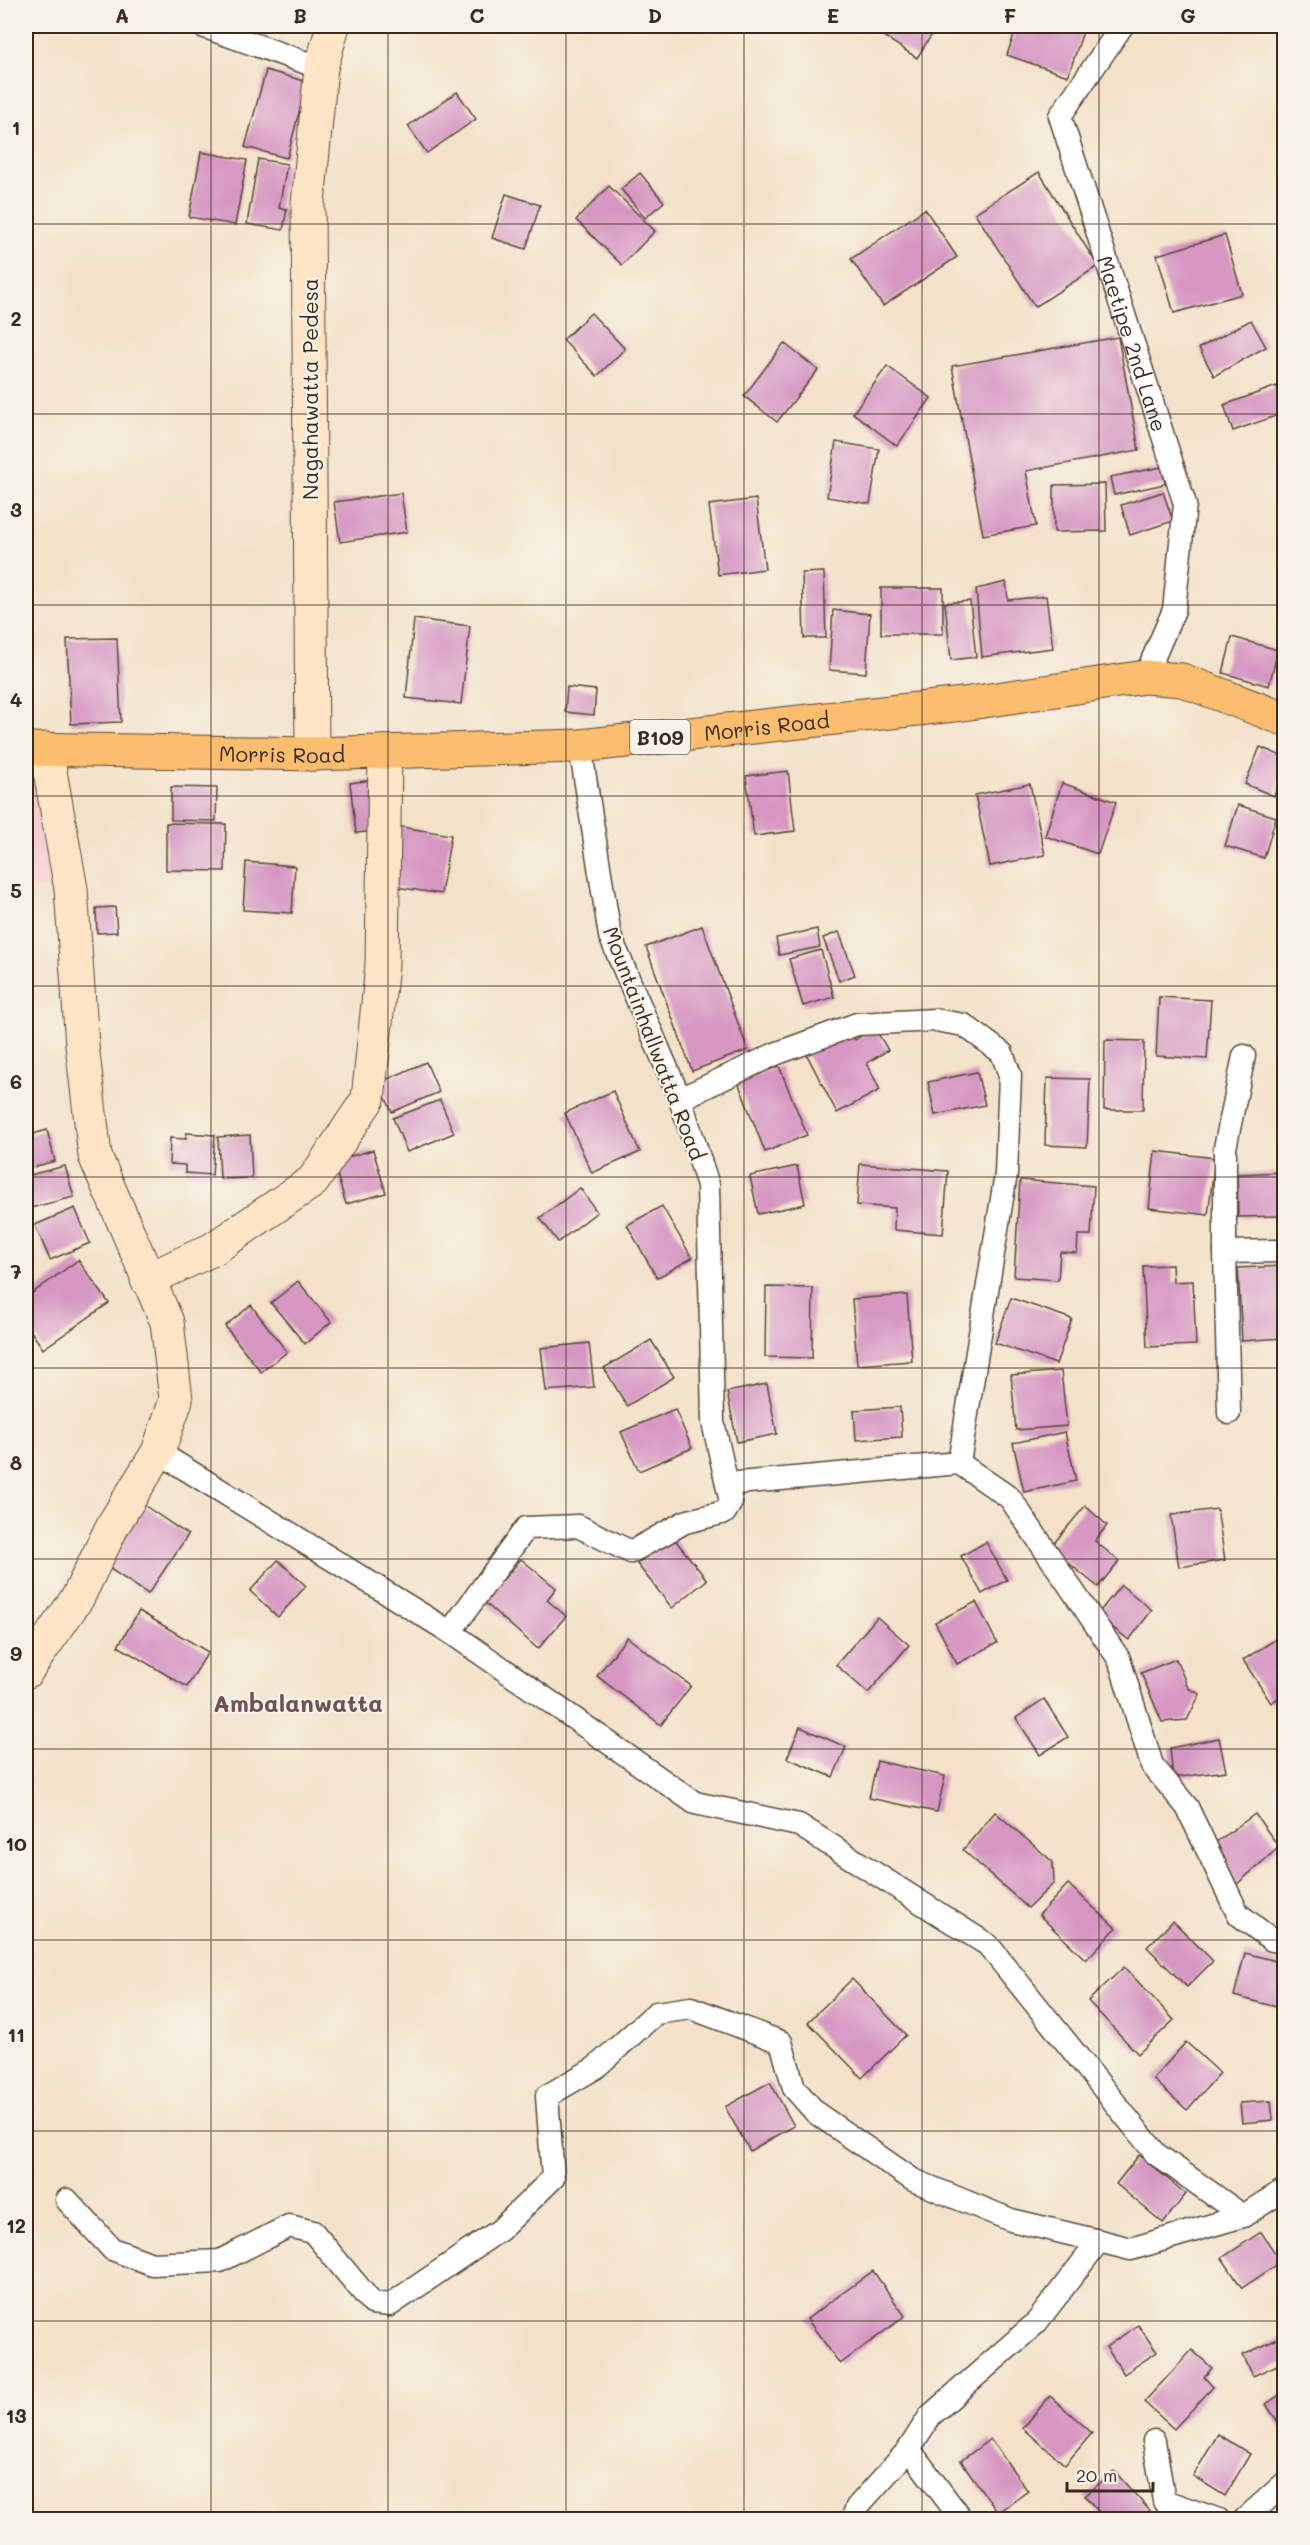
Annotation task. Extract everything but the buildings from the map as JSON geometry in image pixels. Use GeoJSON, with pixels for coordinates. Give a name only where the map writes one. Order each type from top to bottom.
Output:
{"type":"FeatureCollection","features":[{"type":"Feature","properties":{"kind":"main road","name":"Morris Road"},"geometry":{"type":"LineString","coordinates":[[36,749],[312,754],[580,746],[963,704],[1145,677],[1182,680],[1284,719]]}},
{"type":"Feature","properties":{"kind":"street"},"geometry":{"type":"LineString","coordinates":[[202,26],[321,68]]}},
{"type":"Feature","properties":{"kind":"street","name":"Nagahawatta Pedesa"},"geometry":{"type":"LineString","coordinates":[[312,754],[308,203],[321,68],[333,26]]}},
{"type":"Feature","properties":{"kind":"street","name":"Maetipe 2nd Lane"},"geometry":{"type":"LineString","coordinates":[[1122,26],[1060,116],[1185,504],[1174,610],[1145,677]]}},
{"type":"Feature","properties":{"kind":"street","name":"Mountainhallwatta Road"},"geometry":{"type":"LineString","coordinates":[[450,1632],[526,1527],[578,1526],[631,1552],[685,1522],[725,1512],[731,1502],[713,1422],[708,1185],[680,1099],[610,936],[580,746]]}},
{"type":"Feature","properties":{"kind":"street"},"geometry":{"type":"LineString","coordinates":[[26,1672],[78,1597],[113,1526],[158,1452],[176,1400],[167,1322],[147,1281],[95,1156],[82,1045],[71,889],[36,749]]}},
{"type":"Feature","properties":{"kind":"street"},"geometry":{"type":"LineString","coordinates":[[147,1281],[213,1249],[313,1181],[368,1099],[382,965],[385,752]]}},
{"type":"Feature","properties":{"kind":"street"},"geometry":{"type":"LineString","coordinates":[[680,1099],[776,1054],[857,1024],[935,1020],[964,1024],[1002,1053],[1010,1075],[1006,1174],[959,1463]]}},
{"type":"Feature","properties":{"kind":"street"},"geometry":{"type":"LineString","coordinates":[[1229,1413],[1225,1148],[1244,1056]]}},
{"type":"Feature","properties":{"kind":"street"},"geometry":{"type":"LineString","coordinates":[[1225,1252],[1284,1251]]}},
{"type":"Feature","properties":{"kind":"street"},"geometry":{"type":"LineString","coordinates":[[158,1452],[450,1632],[694,1803],[799,1825],[988,1945],[1156,2154],[1243,2216]]}},
{"type":"Feature","properties":{"kind":"street"},"geometry":{"type":"LineString","coordinates":[[727,1484],[959,1463],[1010,1498],[1119,1659],[1152,1766],[1187,1807],[1238,1914],[1272,1940],[1284,1942]]}},
{"type":"Feature","properties":{"kind":"street"},"geometry":{"type":"LineString","coordinates":[[67,2200],[112,2249],[152,2264],[220,2261],[289,2226],[313,2232],[372,2304],[390,2305],[500,2230],[553,2178],[547,2096],[595,2068],[656,2013],[691,2008],[781,2042],[794,2088],[816,2113],[913,2180],[1011,2220],[1131,2249],[1243,2216],[1284,2190]]}},
{"type":"Feature","properties":{"kind":"street"},"geometry":{"type":"LineString","coordinates":[[852,2520],[857,2507],[909,2449],[930,2416],[1036,2323],[1099,2241]]}},
{"type":"Feature","properties":{"kind":"street"},"geometry":{"type":"LineString","coordinates":[[1154,2441],[1164,2501],[1219,2520]]}},
{"type":"Feature","properties":{"kind":"street"},"geometry":{"type":"LineString","coordinates":[[909,2449],[962,2520]]}},
{"type":"Feature","properties":{"kind":"street"},"geometry":{"type":"LineString","coordinates":[[1244,2520],[1284,2484]]}},
{"type":"Feature","properties":{"kind":"shaded area"},"geometry":{"type":"Polygon","coordinates":[[[26,749],[46,749],[71,889],[26,887],[26,749]]]}},
{"type":"Feature","properties":{"kind":"district","name":"Ambalanwatta"},"geometry":{"type":"Point","coordinates":[298,1702]}}]}
